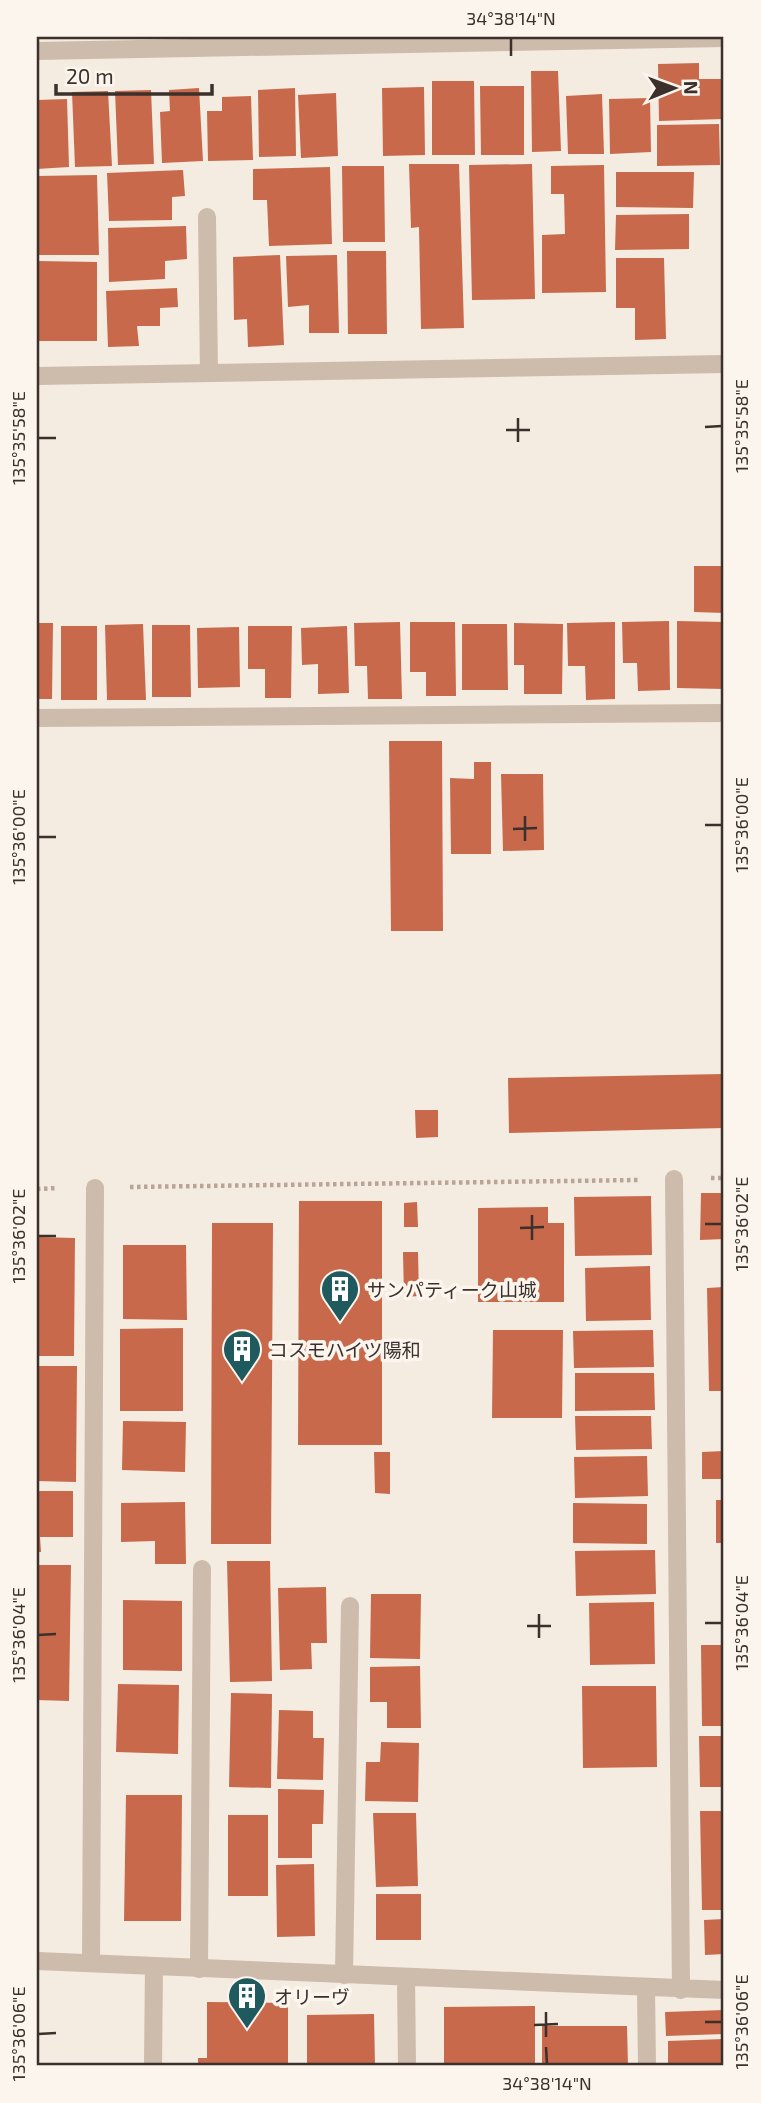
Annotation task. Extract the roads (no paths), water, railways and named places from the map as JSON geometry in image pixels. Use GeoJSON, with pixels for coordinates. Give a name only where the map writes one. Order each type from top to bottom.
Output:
{"type":"FeatureCollection","features":[{"type":"Feature","properties":{"kind":"street"},"geometry":{"type":"LineString","coordinates":[[37,51],[724,38]]}},
{"type":"Feature","properties":{"kind":"street"},"geometry":{"type":"LineString","coordinates":[[207,217],[209,373]]}},
{"type":"Feature","properties":{"kind":"street"},"geometry":{"type":"LineString","coordinates":[[37,376],[724,363]]}},
{"type":"Feature","properties":{"kind":"street"},"geometry":{"type":"LineString","coordinates":[[37,718],[724,713]]}},
{"type":"Feature","properties":{"kind":"street"},"geometry":{"type":"LineString","coordinates":[[674,1179],[681,1990]]}},
{"type":"Feature","properties":{"kind":"street"},"geometry":{"type":"LineString","coordinates":[[91,1963],[95,1188]]}},
{"type":"Feature","properties":{"kind":"street"},"geometry":{"type":"LineString","coordinates":[[199,1969],[202,1569]]}},
{"type":"Feature","properties":{"kind":"street"},"geometry":{"type":"LineString","coordinates":[[344,1975],[350,1605]]}},
{"type":"Feature","properties":{"kind":"street"},"geometry":{"type":"LineString","coordinates":[[37,1961],[724,1990]]}},
{"type":"Feature","properties":{"kind":"street"},"geometry":{"type":"LineString","coordinates":[[153,2066],[154,1966]]}},
{"type":"Feature","properties":{"kind":"street"},"geometry":{"type":"LineString","coordinates":[[406,1977],[407,2066]]}},
{"type":"Feature","properties":{"kind":"street"},"geometry":{"type":"LineString","coordinates":[[646,1988],[647,2066]]}},
{"type":"Feature","properties":{"kind":"place","name":"サンパティーク山城"},"geometry":{"type":"Point","coordinates":[340,1323]}},
{"type":"Feature","properties":{"kind":"place","name":"コスモハイツ陽和"},"geometry":{"type":"Point","coordinates":[242,1383]}},
{"type":"Feature","properties":{"kind":"place","name":"オリーヴ"},"geometry":{"type":"Point","coordinates":[247,2030]}}]}
